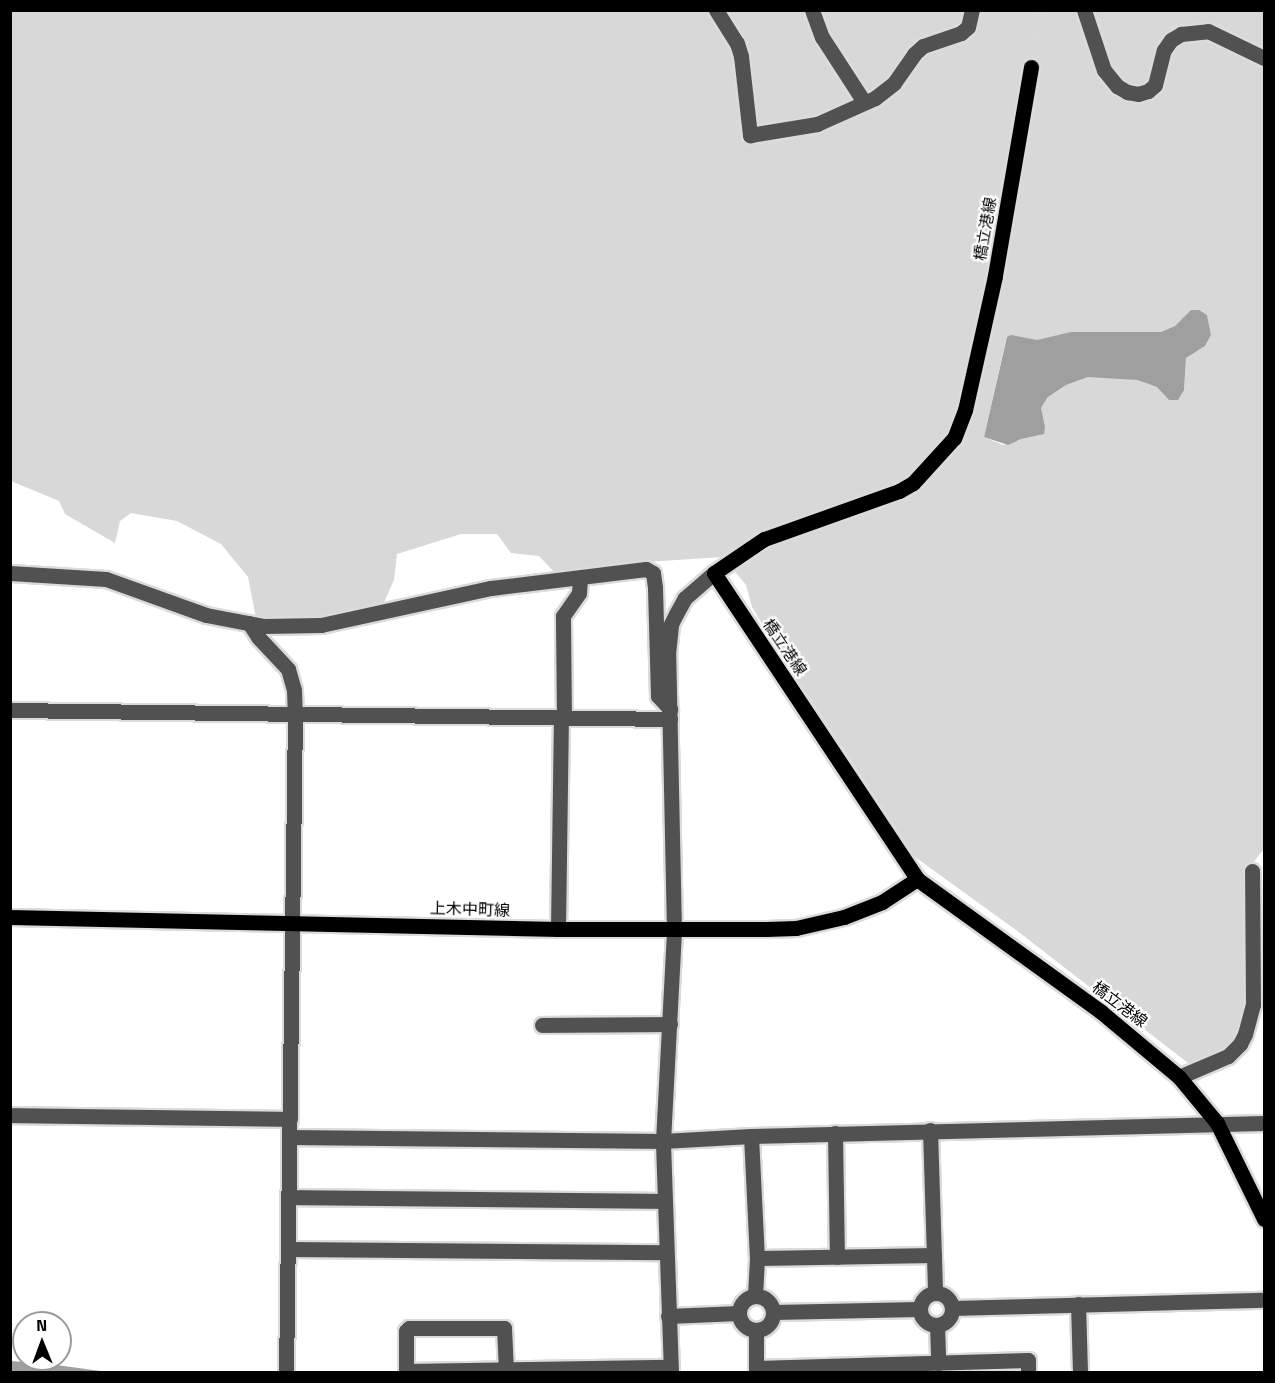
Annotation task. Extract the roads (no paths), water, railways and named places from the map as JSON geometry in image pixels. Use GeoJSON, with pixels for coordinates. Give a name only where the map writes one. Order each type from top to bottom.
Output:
{"type":"FeatureCollection","features":[{"type":"Feature","properties":{"kind":"main road","name":"橋立港線"},"geometry":{"type":"LineString","coordinates":[[1031,67],[995,276],[965,410],[954,438],[913,483],[899,491],[764,539],[714,573],[918,879],[1100,1011],[1179,1077],[1217,1123],[1264,1219]]}},
{"type":"Feature","properties":{"kind":"main road","name":"上木中町線"},"geometry":{"type":"LineString","coordinates":[[10,916],[674,931],[796,928],[819,924],[882,902],[918,879]]}},
{"type":"Feature","properties":{"kind":"street"},"geometry":{"type":"LineString","coordinates":[[716,10],[737,43],[741,56],[750,135],[817,124],[886,90],[923,46],[961,33],[968,27],[972,10]]}},
{"type":"Feature","properties":{"kind":"street"},"geometry":{"type":"LineString","coordinates":[[812,10],[822,37],[864,102]]}},
{"type":"Feature","properties":{"kind":"street"},"geometry":{"type":"LineString","coordinates":[[1084,10],[1104,70],[1117,86],[1127,92],[1138,94],[1148,91],[1155,85],[1164,50],[1171,40],[1181,34],[1208,31],[1264,58]]}},
{"type":"Feature","properties":{"kind":"street"},"geometry":{"type":"LineString","coordinates":[[10,573],[106,579],[206,615],[263,626],[321,625],[475,591],[639,569],[653,573],[658,696],[670,714]]}},
{"type":"Feature","properties":{"kind":"street"},"geometry":{"type":"LineString","coordinates":[[506,1370],[504,1328],[409,1328],[406,1331],[406,1371],[671,1370],[663,1201],[663,1141],[674,931],[668,654],[671,624],[685,598],[714,573]]}},
{"type":"Feature","properties":{"kind":"street"},"geometry":{"type":"LineString","coordinates":[[558,929],[563,616],[579,593],[580,578]]}},
{"type":"Feature","properties":{"kind":"street"},"geometry":{"type":"LineString","coordinates":[[249,623],[258,637],[288,669],[294,690],[286,1372]]}},
{"type":"Feature","properties":{"kind":"street"},"geometry":{"type":"LineString","coordinates":[[10,710],[562,718],[670,714]]}},
{"type":"Feature","properties":{"kind":"street"},"geometry":{"type":"LineString","coordinates":[[1179,1077],[1228,1056],[1240,1044],[1245,1034],[1253,1005],[1252,871]]}},
{"type":"Feature","properties":{"kind":"street"},"geometry":{"type":"LineString","coordinates":[[542,1025],[669,1024]]}},
{"type":"Feature","properties":{"kind":"street"},"geometry":{"type":"LineString","coordinates":[[10,1115],[290,1119]]}},
{"type":"Feature","properties":{"kind":"street"},"geometry":{"type":"LineString","coordinates":[[290,1137],[663,1141],[930,1130],[1264,1123]]}},
{"type":"Feature","properties":{"kind":"street"},"geometry":{"type":"LineString","coordinates":[[930,1130],[935,1293]]}},
{"type":"Feature","properties":{"kind":"street"},"geometry":{"type":"LineString","coordinates":[[834,1133],[837,1257]]}},
{"type":"Feature","properties":{"kind":"street"},"geometry":{"type":"LineString","coordinates":[[751,1136],[757,1258],[755,1296]]}},
{"type":"Feature","properties":{"kind":"street"},"geometry":{"type":"LineString","coordinates":[[289,1197],[663,1201]]}},
{"type":"Feature","properties":{"kind":"street"},"geometry":{"type":"LineString","coordinates":[[288,1249],[665,1252]]}},
{"type":"Feature","properties":{"kind":"street"},"geometry":{"type":"LineString","coordinates":[[757,1258],[934,1255]]}},
{"type":"Feature","properties":{"kind":"street"},"geometry":{"type":"LineString","coordinates":[[935,1293],[948,1298],[952,1308],[946,1322],[937,1325],[923,1319],[919,1309],[923,1299],[935,1293]]}},
{"type":"Feature","properties":{"kind":"street"},"geometry":{"type":"LineString","coordinates":[[755,1296],[769,1302],[773,1312],[770,1323],[756,1330],[742,1323],[739,1313],[743,1302],[755,1296]]}},
{"type":"Feature","properties":{"kind":"street"},"geometry":{"type":"LineString","coordinates":[[952,1308],[1264,1300]]}},
{"type":"Feature","properties":{"kind":"street"},"geometry":{"type":"LineString","coordinates":[[1078,1304],[1080,1372]]}},
{"type":"Feature","properties":{"kind":"street"},"geometry":{"type":"LineString","coordinates":[[773,1312],[919,1309]]}},
{"type":"Feature","properties":{"kind":"street"},"geometry":{"type":"LineString","coordinates":[[668,1316],[739,1313]]}},
{"type":"Feature","properties":{"kind":"street"},"geometry":{"type":"LineString","coordinates":[[937,1325],[938,1363]]}},
{"type":"Feature","properties":{"kind":"street"},"geometry":{"type":"LineString","coordinates":[[756,1330],[756,1370],[1028,1360],[1028,1372]]}},
{"type":"Feature","properties":{"kind":"tunnel"},"geometry":{"type":"LineString","coordinates":[[1031,67],[1040,10]]}}]}
